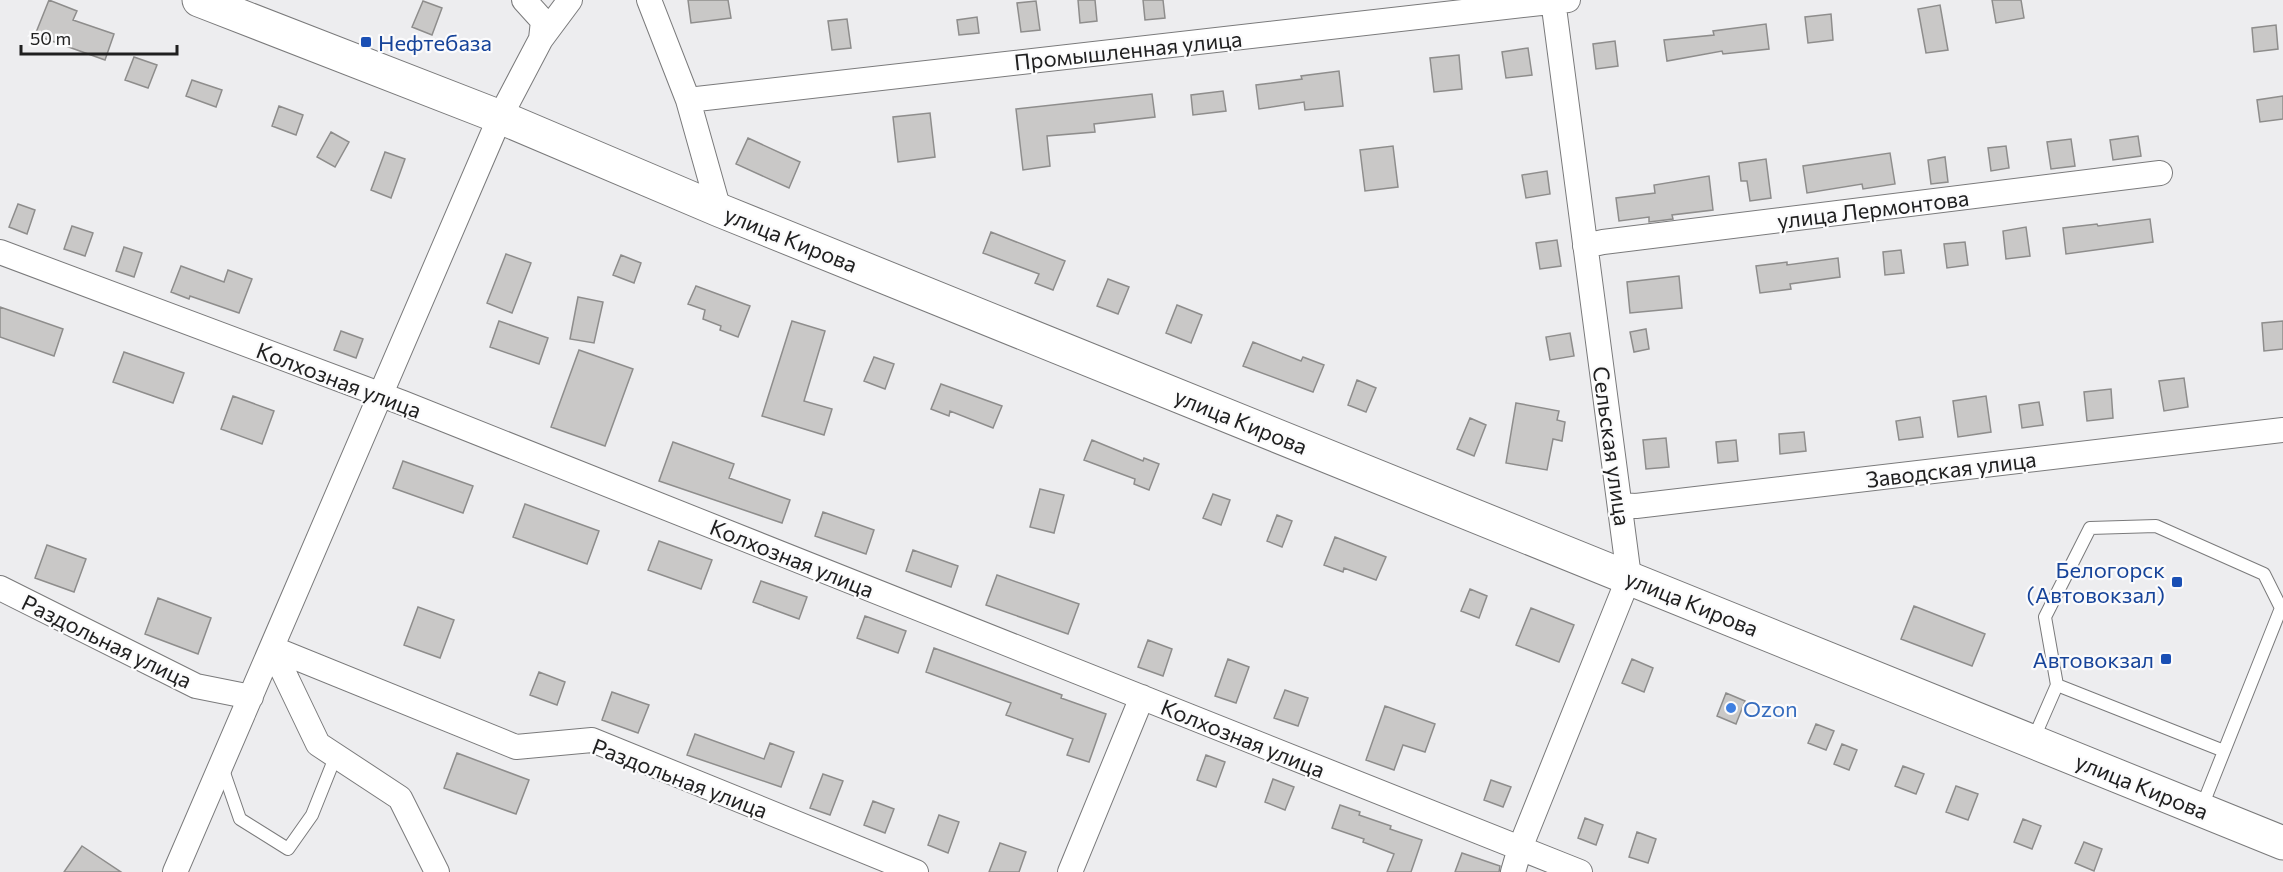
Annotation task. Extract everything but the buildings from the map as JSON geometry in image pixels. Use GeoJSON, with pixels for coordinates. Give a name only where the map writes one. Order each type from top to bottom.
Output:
{"type":"FeatureCollection","features":[{"type":"Feature","properties":{"kind":"main road","name":"улица Кирова"},"geometry":{"type":"LineString","coordinates":[[199,0],[500,117],[719,210],[2283,843]]}},
{"type":"Feature","properties":{"kind":"street"},"geometry":{"type":"LineString","coordinates":[[524,0],[543,21],[541,39]]}},
{"type":"Feature","properties":{"kind":"street"},"geometry":{"type":"LineString","coordinates":[[175,872],[500,117],[541,39],[570,0]]}},
{"type":"Feature","properties":{"kind":"street"},"geometry":{"type":"LineString","coordinates":[[649,0],[688,100],[719,210]]}},
{"type":"Feature","properties":{"kind":"street","name":"Промышленная улица"},"geometry":{"type":"LineString","coordinates":[[688,100],[1558,1]]}},
{"type":"Feature","properties":{"kind":"street","name":"Сельская улица"},"geometry":{"type":"LineString","coordinates":[[1513,872],[1520,848],[1629,577],[1586,246],[1558,1]]}},
{"type":"Feature","properties":{"kind":"street","name":"улица Лермонтова"},"geometry":{"type":"LineString","coordinates":[[1586,246],[1639,237],[2160,173]]}},
{"type":"Feature","properties":{"kind":"street","name":"Колхозная улица"},"geometry":{"type":"LineString","coordinates":[[0,252],[404,403],[1580,872]]}},
{"type":"Feature","properties":{"kind":"street","name":"Заводская улица"},"geometry":{"type":"LineString","coordinates":[[1620,506],[1636,506],[2283,430]]}},
{"type":"Feature","properties":{"kind":"street","name":"Раздольная улица"},"geometry":{"type":"LineString","coordinates":[[0,588],[196,686],[251,697]]}},
{"type":"Feature","properties":{"kind":"street"},"geometry":{"type":"LineString","coordinates":[[272,648],[318,744],[400,798],[437,872]]}},
{"type":"Feature","properties":{"kind":"street","name":"Раздольная улица"},"geometry":{"type":"LineString","coordinates":[[272,648],[516,747],[592,740],[916,872]]}},
{"type":"Feature","properties":{"kind":"street"},"geometry":{"type":"LineString","coordinates":[[1070,872],[1142,697]]}},
{"type":"Feature","properties":{"kind":"lane"},"geometry":{"type":"LineString","coordinates":[[2033,741],[2057,686],[2045,617],[2090,528],[2156,526],[2264,574],[2281,608],[2201,810]]}},
{"type":"Feature","properties":{"kind":"lane"},"geometry":{"type":"LineString","coordinates":[[2057,686],[2223,751]]}},
{"type":"Feature","properties":{"kind":"lane"},"geometry":{"type":"LineString","coordinates":[[221,765],[240,819],[288,849],[312,815],[336,755]]}},
{"type":"Feature","properties":{"kind":"place","name":"Нефтебаза"},"geometry":{"type":"Point","coordinates":[366,42]}},
{"type":"Feature","properties":{"kind":"place","name":"Белогорск (Автовокзал)"},"geometry":{"type":"Point","coordinates":[2177,582]}},
{"type":"Feature","properties":{"kind":"place","name":"Автовокзал"},"geometry":{"type":"Point","coordinates":[2166,659]}},
{"type":"Feature","properties":{"kind":"place","name":"Ozon"},"geometry":{"type":"Point","coordinates":[1731,708]}}]}
